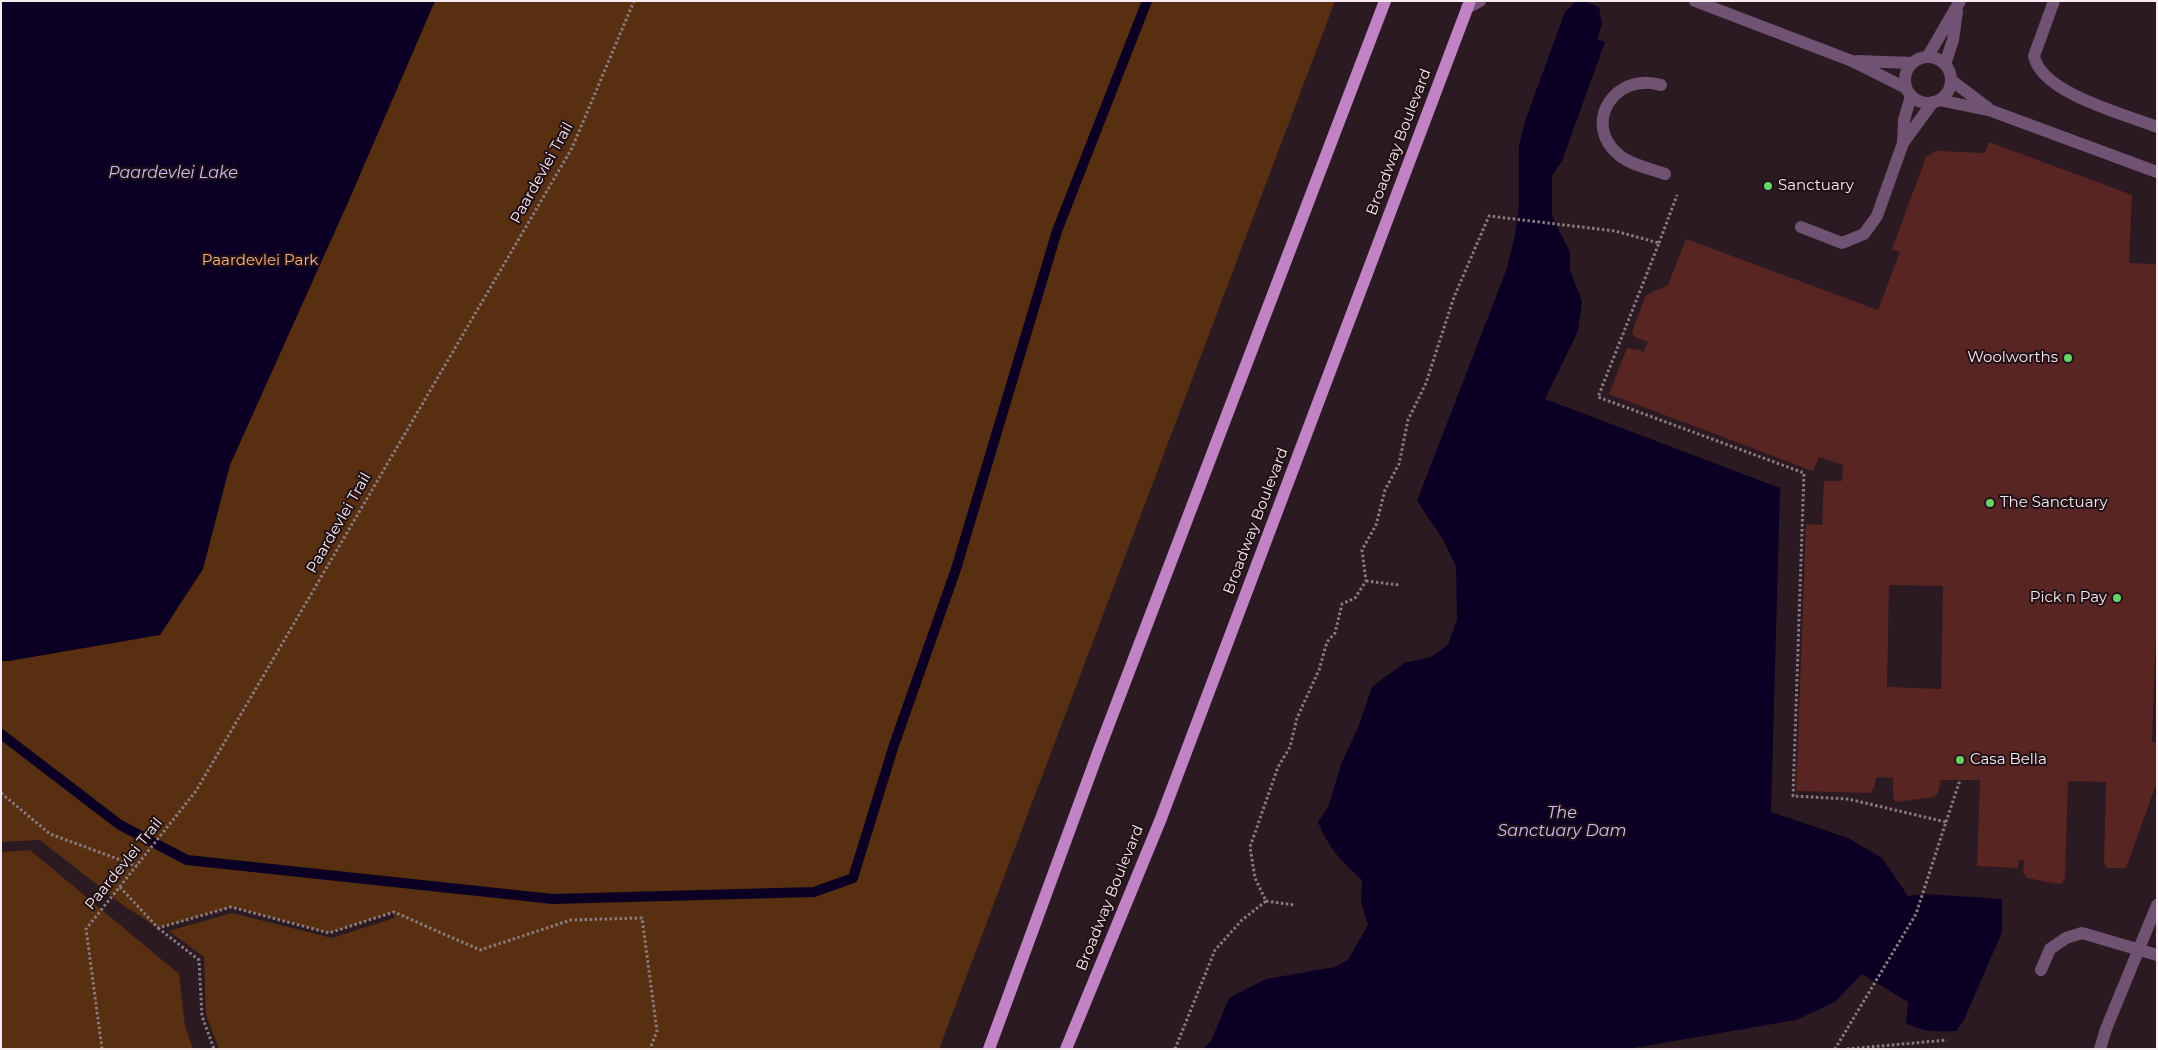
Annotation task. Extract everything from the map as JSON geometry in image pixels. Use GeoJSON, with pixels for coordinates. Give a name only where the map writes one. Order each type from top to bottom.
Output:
{"type":"FeatureCollection","features":[{"type":"Feature","properties":{"kind":"main road"},"geometry":{"type":"LineString","coordinates":[[989,1049],[1099,750],[1385,1]]}},
{"type":"Feature","properties":{"kind":"main road","name":"Broadway Boulevard"},"geometry":{"type":"LineString","coordinates":[[1066,1049],[1160,821],[1468,5]]}},
{"type":"Feature","properties":{"kind":"street"},"geometry":{"type":"LineString","coordinates":[[1468,5],[1480,1]]}},
{"type":"Feature","properties":{"kind":"street"},"geometry":{"type":"LineString","coordinates":[[1695,1],[1852,61],[1908,92],[1917,100],[1936,101],[1992,111],[2157,172]]}},
{"type":"Feature","properties":{"kind":"street"},"geometry":{"type":"LineString","coordinates":[[2054,1],[2034,56],[2042,73],[2068,94],[2157,126]]}},
{"type":"Feature","properties":{"kind":"street"},"geometry":{"type":"LineString","coordinates":[[1928,56],[1958,5]]}},
{"type":"Feature","properties":{"kind":"street"},"geometry":{"type":"LineString","coordinates":[[1944,64],[1953,40],[1958,5]]}},
{"type":"Feature","properties":{"kind":"street"},"geometry":{"type":"LineString","coordinates":[[1801,227],[1842,243],[1864,234],[1876,216],[1903,143],[1908,92],[1904,78],[1906,70],[1919,58],[1928,56],[1937,58],[1950,72],[1951,80],[1947,92],[1936,101],[1903,143]]}},
{"type":"Feature","properties":{"kind":"street"},"geometry":{"type":"LineString","coordinates":[[1852,61],[1912,63]]}},
{"type":"Feature","properties":{"kind":"street"},"geometry":{"type":"LineString","coordinates":[[1951,80],[1992,111]]}},
{"type":"Feature","properties":{"kind":"street"},"geometry":{"type":"LineString","coordinates":[[1661,85],[1649,81],[1637,82],[1616,92],[1604,113],[1604,125],[1606,137],[1620,156],[1665,174]]}},
{"type":"Feature","properties":{"kind":"street"},"geometry":{"type":"LineString","coordinates":[[2100,1049],[2157,905]]}},
{"type":"Feature","properties":{"kind":"street"},"geometry":{"type":"LineString","coordinates":[[2041,970],[2050,949],[2066,938],[2082,933],[2157,955]]}},
{"type":"Feature","properties":{"kind":"path","name":"Paardevlei Trail"},"geometry":{"type":"LineString","coordinates":[[102,1049],[86,929],[196,792],[572,148],[634,1]]}},
{"type":"Feature","properties":{"kind":"path"},"geometry":{"type":"LineString","coordinates":[[1679,190],[1598,397],[1804,473],[1793,796],[1848,799],[1946,822]]}},
{"type":"Feature","properties":{"kind":"path"},"geometry":{"type":"LineString","coordinates":[[1266,901],[1255,878],[1250,847],[1278,767],[1290,747],[1297,718],[1319,670],[1327,642],[1335,633],[1342,604],[1355,598],[1366,581],[1362,550],[1376,525],[1385,490],[1399,464],[1408,420],[1426,384],[1454,297],[1489,216],[1603,229],[1658,243]]}},
{"type":"Feature","properties":{"kind":"path"},"geometry":{"type":"LineString","coordinates":[[1366,581],[1399,585]]}},
{"type":"Feature","properties":{"kind":"path"},"geometry":{"type":"LineString","coordinates":[[1836,1047],[1916,914],[1960,780]]}},
{"type":"Feature","properties":{"kind":"path"},"geometry":{"type":"LineString","coordinates":[[1,793],[50,834],[137,866]]}},
{"type":"Feature","properties":{"kind":"path"},"geometry":{"type":"LineString","coordinates":[[120,887],[158,928],[200,960],[202,1016],[214,1049]]}},
{"type":"Feature","properties":{"kind":"path"},"geometry":{"type":"LineString","coordinates":[[1175,1049],[1215,950],[1242,920],[1266,901],[1294,905]]}},
{"type":"Feature","properties":{"kind":"path"},"geometry":{"type":"LineString","coordinates":[[158,928],[231,907],[329,934],[394,912],[480,950],[571,920],[642,918],[657,1031],[650,1049]]}},
{"type":"Feature","properties":{"kind":"path"},"geometry":{"type":"LineString","coordinates":[[1847,1049],[1947,1040]]}},
{"type":"Feature","properties":{"kind":"green space","name":"Paardevlei Park"},"geometry":{"type":"Polygon","coordinates":[[[1,1],[1335,1],[939,1049],[219,1049],[206,1015],[204,957],[169,931],[232,913],[332,938],[394,918],[394,912],[329,933],[231,907],[158,928],[123,905],[40,840],[1,842],[1,1]]]}},
{"type":"Feature","properties":{"kind":"green space"},"geometry":{"type":"Polygon","coordinates":[[[30,850],[179,974],[185,1026],[193,1049],[1,1049],[1,852],[30,850]]]}},
{"type":"Feature","properties":{"kind":"water","name":"Paardevlei Lake"},"geometry":{"type":"Polygon","coordinates":[[[1,1],[435,1],[350,198],[230,465],[203,569],[160,635],[9,661],[1,661],[1,1]]]}},
{"type":"Feature","properties":{"kind":"water","name":"The Sanctuary Dam"},"geometry":{"type":"Polygon","coordinates":[[[1576,1],[1583,1],[1599,7],[1602,24],[1597,39],[1605,42],[1562,161],[1552,176],[1552,216],[1570,252],[1570,270],[1582,301],[1578,331],[1545,399],[1780,488],[1771,812],[1848,838],[1882,858],[1908,896],[1926,894],[2002,899],[2002,932],[1964,1020],[1956,1031],[1930,1031],[1906,1023],[1908,1002],[1862,974],[1835,1002],[1796,1020],[1628,1049],[1203,1049],[1211,1041],[1229,998],[1266,979],[1335,967],[1348,960],[1368,925],[1361,902],[1362,880],[1336,854],[1318,822],[1328,807],[1342,762],[1358,728],[1372,687],[1404,663],[1431,657],[1448,645],[1457,620],[1456,567],[1444,541],[1417,501],[1507,268],[1515,235],[1519,205],[1519,146],[1525,121],[1565,12],[1576,1]]]}},
{"type":"Feature","properties":{"kind":"building","name":"The Sanctuary"},"geometry":{"type":"Polygon","coordinates":[[[1989,142],[2132,195],[2129,263],[2157,264],[2157,603],[2152,742],[2157,742],[2157,782],[2126,868],[2107,868],[2104,863],[2106,782],[2068,781],[2065,878],[2062,883],[2058,884],[2027,878],[2023,872],[2024,860],[2019,860],[2018,868],[1977,866],[1980,780],[1941,780],[1938,793],[1934,797],[1896,802],[1893,797],[1893,778],[1876,777],[1874,788],[1870,793],[1796,791],[1806,524],[1822,525],[1824,481],[1842,481],[1843,465],[1819,457],[1813,471],[1609,394],[1627,348],[1640,350],[1643,353],[1648,342],[1634,337],[1632,332],[1646,295],[1668,285],[1686,239],[1878,310],[1900,252],[1892,249],[1926,157],[1936,151],[1985,153],[1989,142]],[[1889,585],[1887,687],[1941,689],[1943,586],[1889,585]]]}},
{"type":"Feature","properties":{"kind":"waterway"},"geometry":{"type":"LineString","coordinates":[[1,734],[120,825],[187,860],[553,899],[814,892],[853,878],[894,745],[956,569],[1057,231],[1147,1]]}},
{"type":"Feature","properties":{"kind":"place","name":"Sanctuary"},"geometry":{"type":"Point","coordinates":[1768,186]}},
{"type":"Feature","properties":{"kind":"place","name":"Woolworths"},"geometry":{"type":"Point","coordinates":[2068,358]}},
{"type":"Feature","properties":{"kind":"place","name":"The Sanctuary"},"geometry":{"type":"Point","coordinates":[1990,503]}},
{"type":"Feature","properties":{"kind":"place","name":"Pick n Pay"},"geometry":{"type":"Point","coordinates":[2117,598]}},
{"type":"Feature","properties":{"kind":"place","name":"Casa Bella"},"geometry":{"type":"Point","coordinates":[1960,760]}}]}
